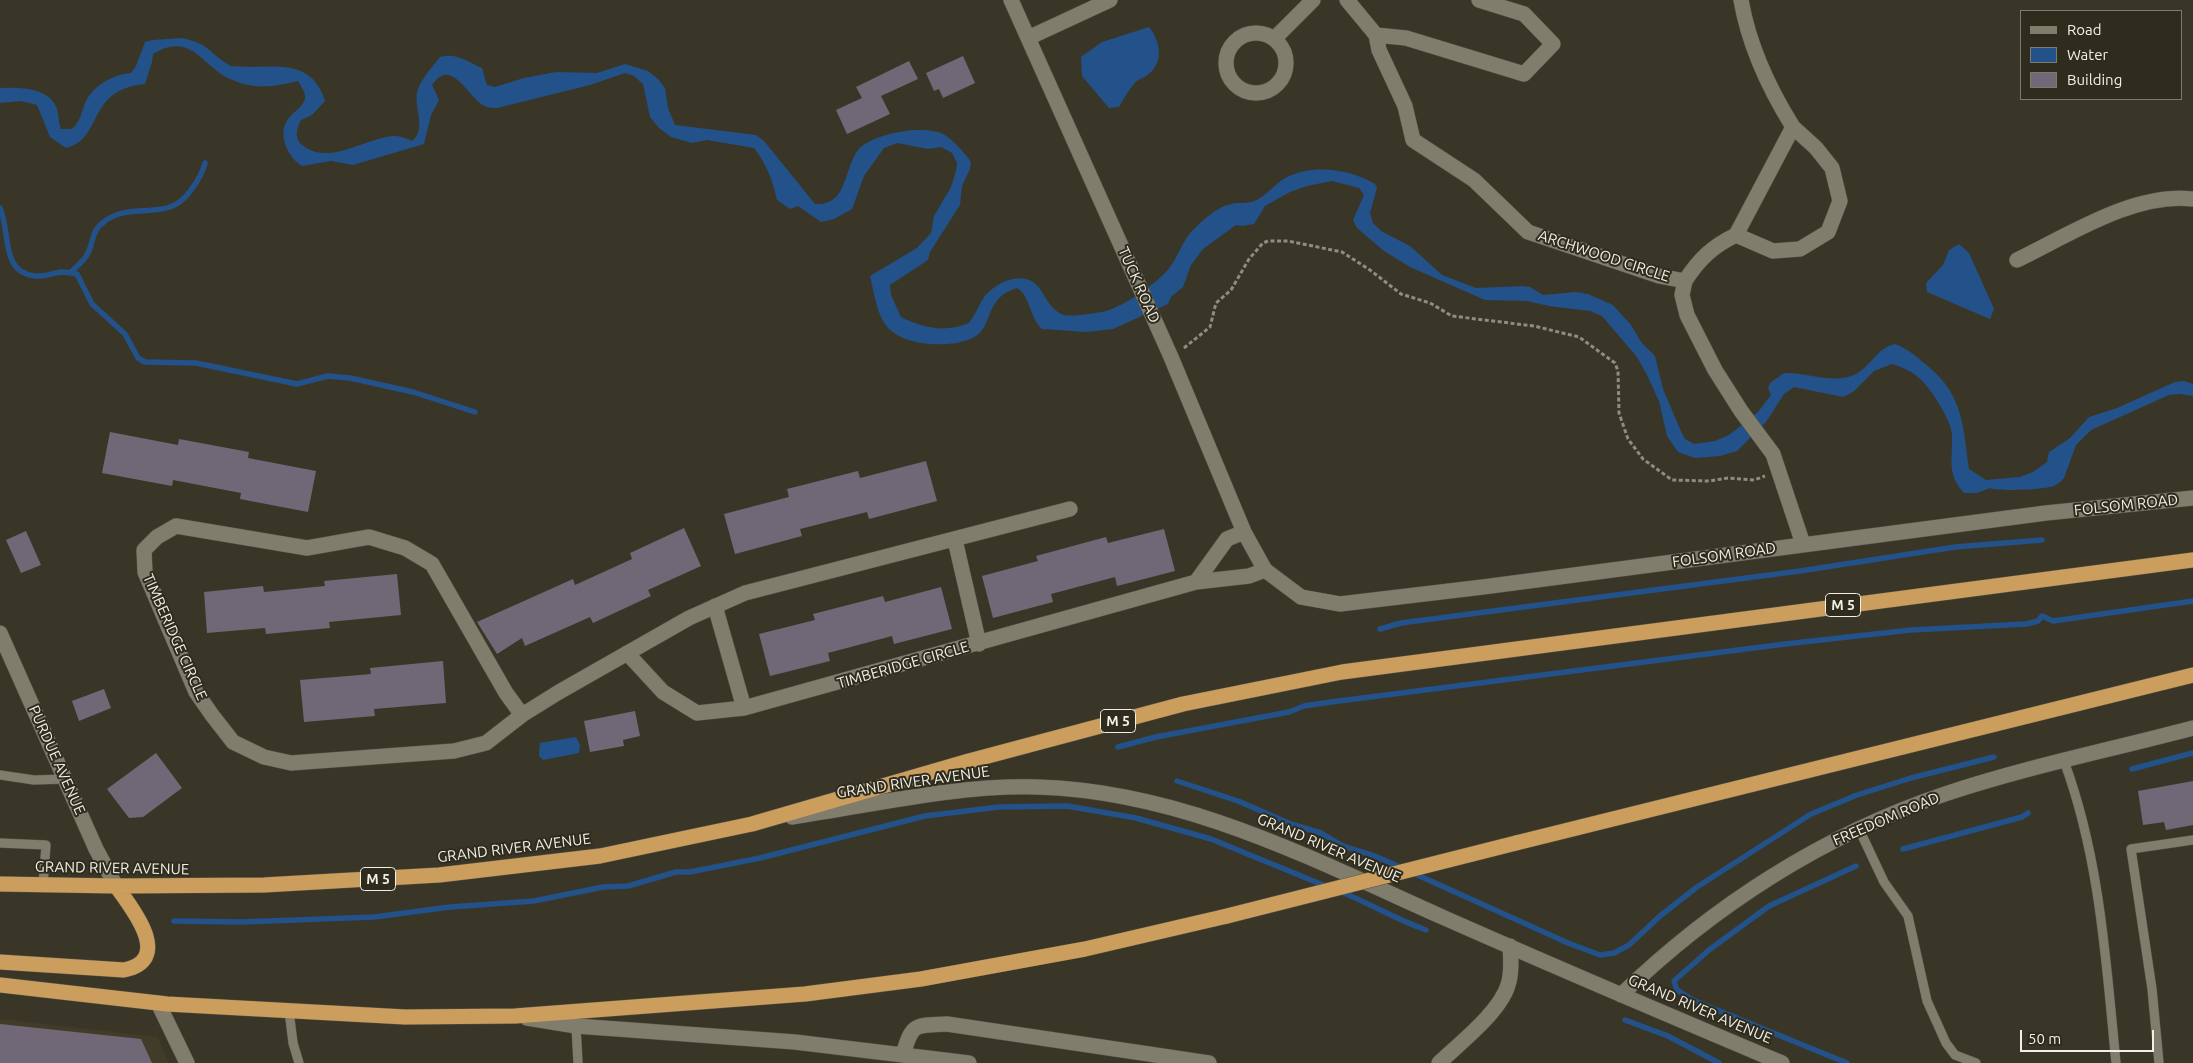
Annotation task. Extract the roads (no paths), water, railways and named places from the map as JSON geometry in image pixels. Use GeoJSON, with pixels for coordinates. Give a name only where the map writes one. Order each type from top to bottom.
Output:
{"type":"FeatureCollection","features":[{"type":"Feature","properties":{"kind":"highway","name":"M 5"},"geometry":{"type":"LineString","coordinates":[[752,824],[969,761],[1183,704],[1342,672],[2193,560]]}},
{"type":"Feature","properties":{"kind":"highway"},"geometry":{"type":"LineString","coordinates":[[0,985],[158,1003],[405,1017],[515,1016],[805,994],[921,979],[1085,949],[1227,916],[2193,675]]}},
{"type":"Feature","properties":{"kind":"highway","name":"GRAND RIVER AVENUE"},"geometry":{"type":"LineString","coordinates":[[0,884],[116,886],[264,885],[440,875],[600,856],[752,824]]}},
{"type":"Feature","properties":{"kind":"highway"},"geometry":{"type":"LineString","coordinates":[[0,962],[132,969],[147,953],[148,945],[138,917],[116,886]]}},
{"type":"Feature","properties":{"kind":"street","name":"TUCK ROAD"},"geometry":{"type":"LineString","coordinates":[[1011,0],[1171,357],[1244,532],[1266,570]]}},
{"type":"Feature","properties":{"kind":"street"},"geometry":{"type":"LineString","coordinates":[[1028,38],[1110,0]]}},
{"type":"Feature","properties":{"kind":"street"},"geometry":{"type":"LineString","coordinates":[[1274,39],[1313,0]]}},
{"type":"Feature","properties":{"kind":"street","name":"ARCHWOOD CIRCLE"},"geometry":{"type":"LineString","coordinates":[[1346,0],[1376,35],[1379,50],[1406,106],[1413,140],[1474,180],[1528,232],[1659,276],[1685,281]]}},
{"type":"Feature","properties":{"kind":"street"},"geometry":{"type":"LineString","coordinates":[[1376,35],[1406,38],[1524,74],[1553,44],[1524,14],[1479,0]]}},
{"type":"Feature","properties":{"kind":"street"},"geometry":{"type":"LineString","coordinates":[[1740,0],[1745,26],[1760,67],[1776,101],[1793,127],[1816,148],[1832,168],[1840,201],[1828,232],[1800,249],[1772,251],[1736,235],[1793,127]]}},
{"type":"Feature","properties":{"kind":"street"},"geometry":{"type":"LineString","coordinates":[[2017,260],[2136,205],[2180,197],[2193,199]]}},
{"type":"Feature","properties":{"kind":"street","name":"ARCHWOOD CIRCLE"},"geometry":{"type":"LineString","coordinates":[[1736,235],[1716,244],[1698,261],[1685,281],[1682,295],[1687,315],[1715,370],[1741,411],[1773,454],[1779,467],[1802,544]]}},
{"type":"Feature","properties":{"kind":"street","name":"FOLSOM ROAD"},"geometry":{"type":"LineString","coordinates":[[1266,570],[1301,597],[1340,604],[1540,580],[2046,513],[2193,498]]}},
{"type":"Feature","properties":{"kind":"street","name":"TIMBERIDGE CIRCLE"},"geometry":{"type":"LineString","coordinates":[[522,715],[506,693],[432,564],[405,548],[369,537],[307,548],[176,526],[157,537],[144,550],[145,572],[196,692],[233,742],[264,758],[291,763],[454,751],[486,743],[522,715],[688,618],[745,593],[1070,509]]}},
{"type":"Feature","properties":{"kind":"street"},"geometry":{"type":"LineString","coordinates":[[1196,582],[1227,539],[1244,532]]}},
{"type":"Feature","properties":{"kind":"street"},"geometry":{"type":"LineString","coordinates":[[955,540],[980,644]]}},
{"type":"Feature","properties":{"kind":"street","name":"TIMBERIDGE CIRCLE"},"geometry":{"type":"LineString","coordinates":[[627,654],[663,692],[697,713],[744,708],[980,644],[1196,582],[1249,576],[1266,570]]}},
{"type":"Feature","properties":{"kind":"street"},"geometry":{"type":"LineString","coordinates":[[715,606],[744,708]]}},
{"type":"Feature","properties":{"kind":"street","name":"PURDUE AVENUE"},"geometry":{"type":"LineString","coordinates":[[0,633],[96,849],[116,886]]}},
{"type":"Feature","properties":{"kind":"street","name":"FREEDOM ROAD"},"geometry":{"type":"LineString","coordinates":[[1621,995],[1646,970],[1706,921],[1765,880],[1804,856],[1859,829],[1945,794],[2193,728]]}},
{"type":"Feature","properties":{"kind":"street","name":"GRAND RIVER AVENUE"},"geometry":{"type":"LineString","coordinates":[[752,824],[930,794],[997,788],[1038,787],[1141,799],[1188,811],[1305,855],[1621,995],[1782,1063]]}},
{"type":"Feature","properties":{"kind":"street"},"geometry":{"type":"LineString","coordinates":[[1439,1063],[1494,1008],[1508,986],[1511,964],[1510,946]]}},
{"type":"Feature","properties":{"kind":"street"},"geometry":{"type":"LineString","coordinates":[[158,1003],[187,1063]]}},
{"type":"Feature","properties":{"kind":"street"},"geometry":{"type":"LineString","coordinates":[[515,1016],[576,1026],[795,1042],[902,1059],[969,1063]]}},
{"type":"Feature","properties":{"kind":"street"},"geometry":{"type":"LineString","coordinates":[[902,1059],[909,1034],[919,1025],[947,1024],[1209,1063]]}},
{"type":"Feature","properties":{"kind":"lane"},"geometry":{"type":"LineString","coordinates":[[2064,761],[2078,798],[2099,896],[2116,1063]]}},
{"type":"Feature","properties":{"kind":"lane"},"geometry":{"type":"LineString","coordinates":[[0,775],[34,780],[65,779]]}},
{"type":"Feature","properties":{"kind":"lane"},"geometry":{"type":"LineString","coordinates":[[1859,829],[1884,882],[1908,916],[1927,1001],[1946,1043],[1955,1055],[1976,1063]]}},
{"type":"Feature","properties":{"kind":"lane"},"geometry":{"type":"LineString","coordinates":[[2159,1063],[2152,989],[2131,850],[2193,840]]}},
{"type":"Feature","properties":{"kind":"lane"},"geometry":{"type":"LineString","coordinates":[[0,842],[46,845],[43,885]]}},
{"type":"Feature","properties":{"kind":"lane"},"geometry":{"type":"LineString","coordinates":[[289,1011],[293,1044],[299,1063]]}},
{"type":"Feature","properties":{"kind":"lane"},"geometry":{"type":"LineString","coordinates":[[576,1026],[578,1063]]}},
{"type":"Feature","properties":{"kind":"water"},"geometry":{"type":"Polygon","coordinates":[[[1149,27],[1158,44],[1159,56],[1157,62],[1147,76],[1134,84],[1119,107],[1109,108],[1082,76],[1081,57],[1102,42],[1149,27]]]}},
{"type":"Feature","properties":{"kind":"water"},"geometry":{"type":"Polygon","coordinates":[[[182,38],[199,43],[231,66],[287,67],[299,70],[310,76],[318,86],[325,101],[312,115],[301,120],[297,129],[297,135],[301,144],[311,151],[323,153],[335,152],[394,136],[412,141],[417,136],[419,130],[418,89],[425,76],[440,57],[446,56],[462,58],[482,68],[487,85],[495,87],[524,78],[556,72],[597,73],[625,64],[648,71],[665,88],[668,108],[675,125],[756,135],[764,141],[815,204],[826,203],[834,199],[839,193],[853,158],[865,144],[885,135],[910,130],[941,133],[958,146],[971,162],[970,169],[962,186],[960,205],[930,252],[928,260],[890,285],[891,295],[901,317],[934,328],[951,328],[969,323],[984,297],[999,284],[1009,280],[1030,280],[1041,290],[1050,304],[1064,315],[1109,310],[1151,286],[1170,267],[1190,233],[1216,211],[1231,204],[1254,201],[1287,177],[1298,173],[1309,170],[1332,170],[1354,175],[1375,184],[1377,188],[1370,213],[1373,223],[1381,231],[1410,246],[1442,275],[1476,288],[1523,286],[1530,287],[1543,295],[1576,292],[1588,294],[1613,305],[1631,325],[1641,342],[1655,356],[1663,389],[1680,429],[1685,439],[1694,444],[1715,441],[1729,435],[1758,412],[1771,395],[1768,388],[1770,383],[1784,373],[1830,378],[1848,377],[1861,371],[1883,349],[1895,344],[1910,352],[1930,368],[1950,390],[1960,414],[1969,469],[1986,480],[2020,477],[2033,472],[2047,462],[2049,452],[2070,438],[2089,417],[2117,408],[2175,382],[2184,381],[2193,384],[2193,396],[2169,395],[2091,430],[2076,445],[2064,478],[2054,486],[2042,488],[2013,490],[1990,488],[1977,493],[1964,493],[1958,486],[1953,472],[1951,459],[1952,435],[1944,413],[1924,382],[1913,373],[1892,364],[1874,371],[1853,392],[1843,397],[1794,387],[1784,394],[1766,422],[1737,451],[1720,456],[1695,458],[1678,452],[1667,436],[1659,401],[1646,373],[1637,357],[1602,316],[1590,311],[1527,301],[1485,300],[1410,267],[1384,251],[1357,228],[1353,220],[1364,195],[1359,188],[1332,181],[1290,192],[1265,206],[1254,224],[1236,225],[1203,249],[1191,265],[1183,287],[1171,297],[1168,304],[1113,329],[1086,332],[1042,329],[1038,325],[1025,296],[1017,288],[999,298],[994,304],[985,325],[976,336],[956,343],[932,344],[907,340],[889,329],[879,311],[870,276],[917,248],[931,233],[934,216],[951,187],[957,163],[952,153],[941,147],[928,149],[897,143],[884,148],[864,176],[852,209],[834,219],[821,222],[798,206],[790,209],[777,200],[769,172],[754,148],[707,140],[692,143],[671,137],[659,128],[650,117],[643,84],[634,76],[625,73],[590,85],[497,108],[486,107],[453,77],[446,75],[439,77],[432,85],[439,100],[431,115],[424,144],[353,165],[331,161],[302,166],[292,157],[286,145],[284,132],[288,119],[302,105],[305,99],[304,92],[298,81],[280,85],[248,85],[230,79],[187,48],[177,46],[166,48],[153,54],[145,84],[128,87],[113,95],[106,101],[88,133],[75,145],[66,148],[50,137],[37,105],[21,101],[0,103],[0,88],[24,88],[41,92],[48,96],[57,109],[61,129],[72,129],[79,120],[86,101],[99,85],[111,78],[131,73],[136,66],[145,42],[182,38]]]}},
{"type":"Feature","properties":{"kind":"water"},"geometry":{"type":"Polygon","coordinates":[[[1959,244],[1969,253],[1994,309],[1990,319],[1927,292],[1926,283],[1943,265],[1949,250],[1959,244]]]}},
{"type":"Feature","properties":{"kind":"water"},"geometry":{"type":"Polygon","coordinates":[[[576,737],[580,745],[579,753],[543,760],[539,756],[540,743],[576,737]]]}},
{"type":"Feature","properties":{"kind":"waterway"},"geometry":{"type":"LineString","coordinates":[[70,273],[87,256],[95,232],[100,225],[116,215],[127,212],[161,209],[172,206],[182,200],[191,190],[200,177],[205,163]]}},
{"type":"Feature","properties":{"kind":"waterway"},"geometry":{"type":"LineString","coordinates":[[0,208],[8,250],[16,267],[24,273],[35,276],[61,272],[77,274],[92,304],[125,334],[138,358],[145,362],[196,363],[297,384],[328,376],[350,378],[413,392],[475,412]]}},
{"type":"Feature","properties":{"kind":"waterway"},"geometry":{"type":"LineString","coordinates":[[1380,629],[1401,623],[1800,571],[1955,547],[2042,540]]}},
{"type":"Feature","properties":{"kind":"waterway"},"geometry":{"type":"LineString","coordinates":[[1118,747],[1156,737],[1289,712],[1304,706],[1331,702],[1785,644],[1911,630],[2026,624],[2038,621],[2042,616],[2053,621],[2193,601]]}},
{"type":"Feature","properties":{"kind":"waterway"},"geometry":{"type":"LineString","coordinates":[[2132,769],[2193,753]]}},
{"type":"Feature","properties":{"kind":"waterway"},"geometry":{"type":"LineString","coordinates":[[1413,873],[1568,943],[1600,955],[1614,953],[1629,945],[1660,916],[1697,887],[1811,814],[1857,795],[1911,778],[1994,757]]}},
{"type":"Feature","properties":{"kind":"waterway"},"geometry":{"type":"LineString","coordinates":[[1177,781],[1238,801],[1291,824],[1321,833],[1343,846],[1375,856],[1402,868]]}},
{"type":"Feature","properties":{"kind":"waterway"},"geometry":{"type":"LineString","coordinates":[[174,921],[242,922],[374,917],[450,907],[534,901],[603,887],[628,886],[676,872],[690,872],[760,858],[925,816],[999,807],[1067,806],[1136,818],[1211,839],[1328,887]]}},
{"type":"Feature","properties":{"kind":"waterway"},"geometry":{"type":"LineString","coordinates":[[1903,849],[2022,817],[2028,813]]}},
{"type":"Feature","properties":{"kind":"waterway"},"geometry":{"type":"LineString","coordinates":[[1847,1063],[1695,1001],[1677,990],[1674,981],[1709,950],[1769,906],[1856,866]]}},
{"type":"Feature","properties":{"kind":"waterway"},"geometry":{"type":"LineString","coordinates":[[1339,891],[1426,930]]}},
{"type":"Feature","properties":{"kind":"waterway"},"geometry":{"type":"LineString","coordinates":[[1625,1020],[1668,1036],[1719,1063]]}}]}
